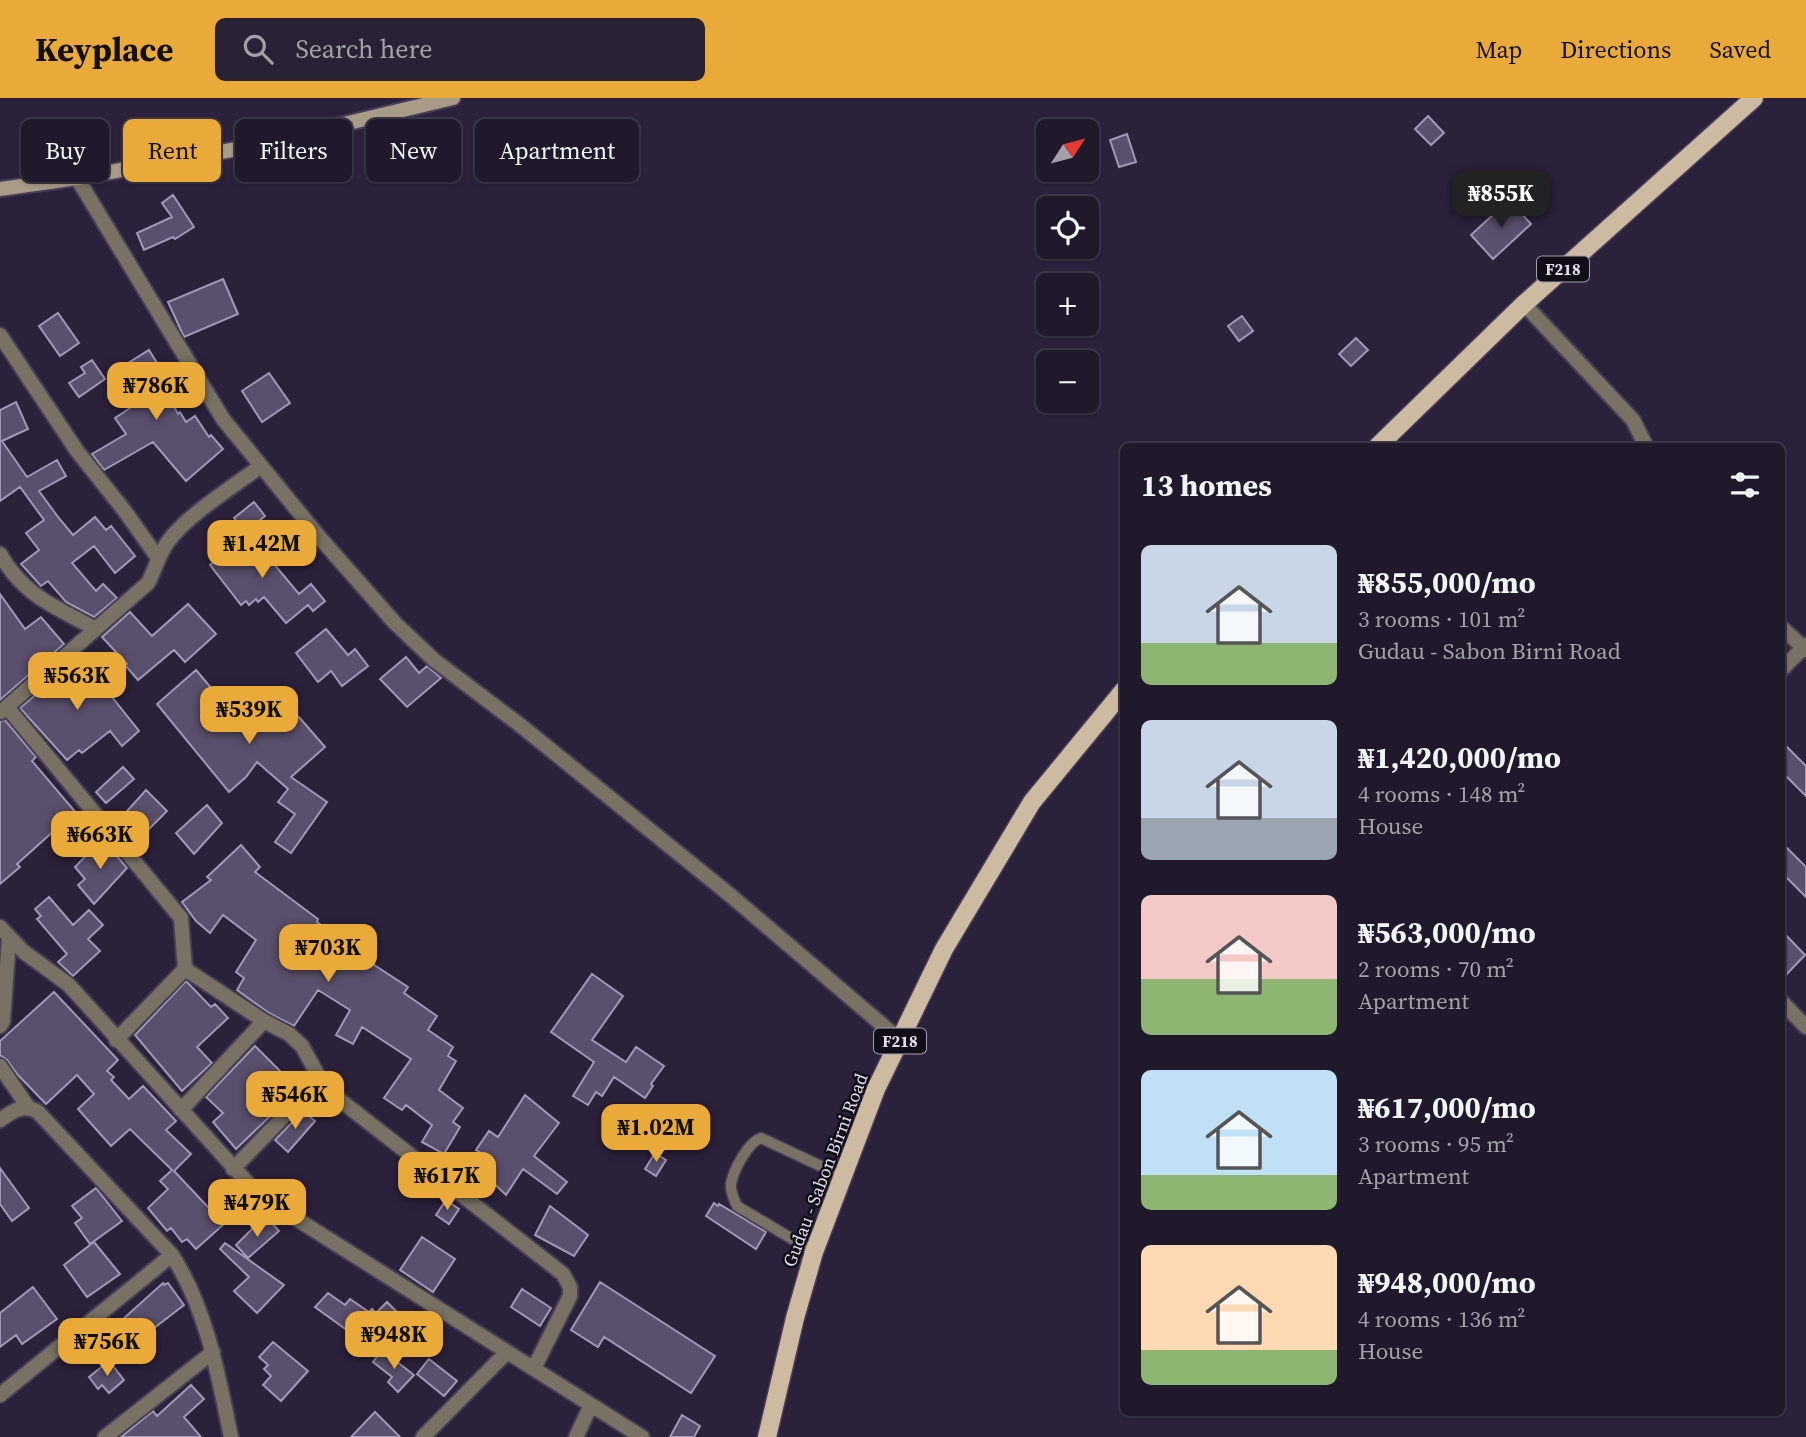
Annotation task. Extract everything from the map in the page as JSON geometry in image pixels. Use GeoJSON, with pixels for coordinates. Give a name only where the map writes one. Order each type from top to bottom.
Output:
{"type":"FeatureCollection","features":[{"type":"Feature","properties":{"kind":"main road","name":"F218"},"geometry":{"type":"LineString","coordinates":[[1381,443],[1524,304],[1754,98]]}},
{"type":"Feature","properties":{"kind":"main road","name":"Gudau - Sabon Birni Road"},"geometry":{"type":"LineString","coordinates":[[767,1437],[795,1318],[814,1252],[876,1089],[944,949],[1032,802],[1120,695]]}},
{"type":"Feature","properties":{"kind":"street"},"geometry":{"type":"LineString","coordinates":[[109,172],[248,147],[453,98]]}},
{"type":"Feature","properties":{"kind":"street"},"geometry":{"type":"LineString","coordinates":[[0,189],[49,182]]}},
{"type":"Feature","properties":{"kind":"street"},"geometry":{"type":"LineString","coordinates":[[79,182],[223,419],[320,538],[395,622],[434,660],[520,725],[720,887],[900,1040]]}},
{"type":"Feature","properties":{"kind":"street"},"geometry":{"type":"LineString","coordinates":[[1524,304],[1633,420],[1644,443]]}},
{"type":"Feature","properties":{"kind":"street"},"geometry":{"type":"LineString","coordinates":[[0,335],[77,451],[158,558]]}},
{"type":"Feature","properties":{"kind":"street"},"geometry":{"type":"LineString","coordinates":[[116,1040],[185,969],[181,918],[3,710],[148,583],[171,536],[261,466]]}},
{"type":"Feature","properties":{"kind":"street"},"geometry":{"type":"LineString","coordinates":[[0,554],[7,566],[34,596],[94,628]]}},
{"type":"Feature","properties":{"kind":"street"},"geometry":{"type":"LineString","coordinates":[[1785,630],[1805,647],[1785,666]]}},
{"type":"Feature","properties":{"kind":"street"},"geometry":{"type":"LineString","coordinates":[[0,1026],[3,1021],[5,933]]}},
{"type":"Feature","properties":{"kind":"street"},"geometry":{"type":"LineString","coordinates":[[5,933],[24,952],[69,985],[116,1040],[264,1200],[642,1437]]}},
{"type":"Feature","properties":{"kind":"street"},"geometry":{"type":"LineString","coordinates":[[185,969],[264,1021],[289,1034],[302,1046],[320,1079],[336,1097],[563,1274],[570,1287],[570,1296],[534,1368]]}},
{"type":"Feature","properties":{"kind":"street"},"geometry":{"type":"LineString","coordinates":[[1785,1005],[1806,1027]]}},
{"type":"Feature","properties":{"kind":"street"},"geometry":{"type":"LineString","coordinates":[[181,1110],[264,1021]]}},
{"type":"Feature","properties":{"kind":"street"},"geometry":{"type":"LineString","coordinates":[[0,1066],[27,1107]]}},
{"type":"Feature","properties":{"kind":"street"},"geometry":{"type":"LineString","coordinates":[[233,1169],[320,1079]]}},
{"type":"Feature","properties":{"kind":"street"},"geometry":{"type":"LineString","coordinates":[[0,1120],[16,1109],[27,1107],[37,1111],[173,1255],[188,1281],[213,1352],[231,1437]]}},
{"type":"Feature","properties":{"kind":"street"},"geometry":{"type":"LineString","coordinates":[[0,1395],[173,1255]]}},
{"type":"Feature","properties":{"kind":"street"},"geometry":{"type":"LineString","coordinates":[[104,1437],[213,1352]]}},
{"type":"Feature","properties":{"kind":"street"},"geometry":{"type":"LineString","coordinates":[[423,1437],[507,1352]]}},
{"type":"Feature","properties":{"kind":"street"},"geometry":{"type":"LineString","coordinates":[[576,1437],[591,1405]]}},
{"type":"Feature","properties":{"kind":"lane"},"geometry":{"type":"LineString","coordinates":[[814,1252],[737,1206],[731,1184],[748,1146],[753,1140],[761,1138],[842,1176]]}},
{"type":"Feature","properties":{"kind":"building"},"geometry":{"type":"Polygon","coordinates":[[[1428,116],[1444,133],[1431,145],[1415,129],[1428,116]]]}},
{"type":"Feature","properties":{"kind":"building"},"geometry":{"type":"Polygon","coordinates":[[[1127,134],[1136,162],[1119,167],[1110,140],[1127,134]]]}},
{"type":"Feature","properties":{"kind":"building"},"geometry":{"type":"Polygon","coordinates":[[[173,195],[194,227],[175,239],[173,237],[144,250],[137,233],[172,217],[162,203],[173,195]]]}},
{"type":"Feature","properties":{"kind":"building"},"geometry":{"type":"Polygon","coordinates":[[[1509,200],[1531,224],[1493,259],[1471,235],[1509,200]]]}},
{"type":"Feature","properties":{"kind":"building"},"geometry":{"type":"Polygon","coordinates":[[[223,279],[238,314],[184,337],[168,302],[223,279]]]}},
{"type":"Feature","properties":{"kind":"building"},"geometry":{"type":"Polygon","coordinates":[[[58,313],[79,343],[60,356],[39,326],[58,313]]]}},
{"type":"Feature","properties":{"kind":"building"},"geometry":{"type":"Polygon","coordinates":[[[1242,316],[1253,331],[1239,341],[1228,326],[1242,316]]]}},
{"type":"Feature","properties":{"kind":"building"},"geometry":{"type":"Polygon","coordinates":[[[1356,338],[1368,350],[1351,366],[1339,354],[1356,338]]]}},
{"type":"Feature","properties":{"kind":"building"},"geometry":{"type":"Polygon","coordinates":[[[149,350],[169,382],[163,386],[178,414],[180,412],[186,422],[195,416],[209,437],[211,435],[223,449],[186,481],[153,442],[104,470],[92,454],[126,434],[115,418],[130,408],[109,375],[149,350]]]}},
{"type":"Feature","properties":{"kind":"building"},"geometry":{"type":"Polygon","coordinates":[[[92,360],[105,379],[79,397],[69,383],[85,373],[81,367],[92,360]]]}},
{"type":"Feature","properties":{"kind":"building"},"geometry":{"type":"Polygon","coordinates":[[[269,373],[290,403],[262,422],[242,391],[269,373]]]}},
{"type":"Feature","properties":{"kind":"building"},"geometry":{"type":"Polygon","coordinates":[[[16,402],[28,429],[2,441],[27,477],[57,460],[66,476],[39,491],[58,517],[73,535],[95,517],[106,530],[111,526],[135,556],[115,573],[94,546],[72,563],[96,591],[103,584],[117,598],[94,617],[66,602],[48,581],[41,586],[21,564],[39,550],[26,533],[44,520],[20,487],[0,501],[0,410],[16,402]]]}},
{"type":"Feature","properties":{"kind":"building"},"geometry":{"type":"Polygon","coordinates":[[[254,502],[265,516],[245,532],[234,518],[254,502]]]}},
{"type":"Feature","properties":{"kind":"building"},"geometry":{"type":"Polygon","coordinates":[[[248,533],[299,594],[311,584],[325,601],[313,611],[308,605],[286,623],[264,597],[258,602],[256,599],[249,605],[246,601],[241,605],[210,565],[248,533]]]}},
{"type":"Feature","properties":{"kind":"building"},"geometry":{"type":"Polygon","coordinates":[[[0,594],[25,629],[41,617],[64,644],[0,700],[0,594]]]}},
{"type":"Feature","properties":{"kind":"building"},"geometry":{"type":"Polygon","coordinates":[[[188,604],[216,634],[185,662],[174,650],[138,680],[102,637],[130,612],[152,636],[188,604]]]}},
{"type":"Feature","properties":{"kind":"building"},"geometry":{"type":"Polygon","coordinates":[[[326,629],[348,655],[355,649],[368,666],[342,686],[331,671],[318,682],[296,653],[326,629]]]}},
{"type":"Feature","properties":{"kind":"building"},"geometry":{"type":"Polygon","coordinates":[[[406,657],[419,673],[427,666],[441,678],[407,707],[380,679],[406,657]]]}},
{"type":"Feature","properties":{"kind":"building"},"geometry":{"type":"Polygon","coordinates":[[[77,659],[101,689],[104,687],[139,731],[122,746],[110,731],[82,753],[79,750],[67,760],[20,708],[77,659]]]}},
{"type":"Feature","properties":{"kind":"building"},"geometry":{"type":"Polygon","coordinates":[[[196,670],[239,721],[269,691],[297,719],[299,717],[325,747],[291,777],[327,802],[291,853],[275,842],[295,814],[278,802],[288,789],[257,762],[246,777],[229,792],[157,704],[196,670]]]}},
{"type":"Feature","properties":{"kind":"building"},"geometry":{"type":"Polygon","coordinates":[[[5,720],[36,757],[32,761],[84,822],[64,838],[56,829],[17,864],[20,867],[0,884],[0,721],[5,720]]]}},
{"type":"Feature","properties":{"kind":"building"},"geometry":{"type":"Polygon","coordinates":[[[1785,745],[1806,766],[1806,796],[1785,775],[1785,745]]]}},
{"type":"Feature","properties":{"kind":"building"},"geometry":{"type":"Polygon","coordinates":[[[123,767],[134,779],[106,803],[96,792],[123,767]]]}},
{"type":"Feature","properties":{"kind":"building"},"geometry":{"type":"Polygon","coordinates":[[[146,790],[167,811],[133,845],[119,828],[123,824],[119,820],[146,790]]]}},
{"type":"Feature","properties":{"kind":"building"},"geometry":{"type":"Polygon","coordinates":[[[207,805],[222,823],[194,854],[176,833],[207,805]]]}},
{"type":"Feature","properties":{"kind":"building"},"geometry":{"type":"Polygon","coordinates":[[[102,839],[127,868],[94,904],[78,885],[85,879],[75,867],[102,839]]]}},
{"type":"Feature","properties":{"kind":"building"},"geometry":{"type":"Polygon","coordinates":[[[241,845],[260,867],[255,872],[318,919],[317,922],[347,942],[345,946],[408,987],[404,993],[437,1016],[428,1030],[453,1047],[448,1056],[456,1061],[439,1090],[463,1108],[453,1122],[460,1127],[444,1154],[422,1142],[432,1125],[406,1105],[402,1110],[384,1098],[411,1059],[362,1027],[353,1044],[336,1035],[350,1010],[318,990],[294,1026],[269,1013],[237,990],[244,978],[236,972],[256,940],[223,915],[210,933],[196,921],[182,902],[211,880],[207,877],[241,845]]]}},
{"type":"Feature","properties":{"kind":"building"},"geometry":{"type":"Polygon","coordinates":[[[1785,846],[1806,867],[1806,897],[1785,876],[1785,846]]]}},
{"type":"Feature","properties":{"kind":"building"},"geometry":{"type":"Polygon","coordinates":[[[49,897],[73,925],[89,910],[103,925],[88,939],[100,951],[73,976],[58,962],[67,954],[37,919],[41,916],[35,909],[49,897]]]}},
{"type":"Feature","properties":{"kind":"building"},"geometry":{"type":"Polygon","coordinates":[[[1785,934],[1805,955],[1785,976],[1785,934]]]}},
{"type":"Feature","properties":{"kind":"building"},"geometry":{"type":"Polygon","coordinates":[[[592,974],[623,996],[592,1040],[626,1062],[636,1047],[664,1066],[645,1098],[614,1077],[602,1096],[596,1092],[588,1105],[573,1096],[594,1062],[551,1032],[592,974]]]}},
{"type":"Feature","properties":{"kind":"building"},"geometry":{"type":"Polygon","coordinates":[[[186,981],[211,1007],[215,1004],[228,1018],[197,1047],[212,1063],[182,1091],[135,1035],[186,981]]]}},
{"type":"Feature","properties":{"kind":"building"},"geometry":{"type":"Polygon","coordinates":[[[54,992],[118,1060],[107,1071],[114,1077],[111,1080],[129,1099],[143,1086],[176,1121],[166,1130],[191,1154],[174,1171],[224,1224],[196,1249],[187,1239],[182,1242],[171,1228],[167,1231],[148,1208],[168,1189],[160,1181],[172,1170],[130,1129],[111,1146],[78,1109],[94,1094],[77,1075],[46,1104],[0,1055],[0,1041],[54,992]]]}},
{"type":"Feature","properties":{"kind":"building"},"geometry":{"type":"Polygon","coordinates":[[[255,1046],[295,1086],[285,1095],[289,1098],[236,1149],[213,1122],[223,1113],[206,1097],[255,1046]]]}},
{"type":"Feature","properties":{"kind":"building"},"geometry":{"type":"Polygon","coordinates":[[[525,1095],[559,1123],[534,1156],[567,1182],[557,1194],[523,1169],[506,1195],[479,1169],[487,1157],[476,1150],[489,1131],[498,1137],[525,1095]]]}},
{"type":"Feature","properties":{"kind":"building"},"geometry":{"type":"Polygon","coordinates":[[[303,1111],[315,1121],[288,1152],[275,1140],[303,1111]]]}},
{"type":"Feature","properties":{"kind":"building"},"geometry":{"type":"Polygon","coordinates":[[[655,1153],[666,1160],[656,1176],[645,1169],[655,1153]]]}},
{"type":"Feature","properties":{"kind":"building"},"geometry":{"type":"Polygon","coordinates":[[[0,1168],[29,1208],[12,1221],[0,1204],[0,1168]]]}},
{"type":"Feature","properties":{"kind":"building"},"geometry":{"type":"Polygon","coordinates":[[[96,1188],[122,1221],[90,1244],[75,1223],[82,1218],[72,1206],[96,1188]]]}},
{"type":"Feature","properties":{"kind":"building"},"geometry":{"type":"Polygon","coordinates":[[[446,1200],[459,1209],[449,1224],[436,1215],[446,1200]]]}},
{"type":"Feature","properties":{"kind":"building"},"geometry":{"type":"Polygon","coordinates":[[[714,1203],[766,1232],[756,1249],[706,1216],[714,1203]]]}},
{"type":"Feature","properties":{"kind":"building"},"geometry":{"type":"Polygon","coordinates":[[[550,1206],[588,1235],[574,1256],[535,1235],[550,1206]]]}},
{"type":"Feature","properties":{"kind":"building"},"geometry":{"type":"Polygon","coordinates":[[[270,1221],[279,1231],[248,1258],[236,1245],[256,1225],[260,1230],[270,1221]]]}},
{"type":"Feature","properties":{"kind":"building"},"geometry":{"type":"Polygon","coordinates":[[[422,1237],[455,1259],[433,1292],[400,1270],[422,1237]]]}},
{"type":"Feature","properties":{"kind":"building"},"geometry":{"type":"Polygon","coordinates":[[[94,1242],[120,1274],[87,1297],[64,1265],[94,1242]]]}},
{"type":"Feature","properties":{"kind":"building"},"geometry":{"type":"Polygon","coordinates":[[[225,1243],[284,1285],[257,1313],[234,1291],[249,1277],[220,1249],[225,1243]]]}},
{"type":"Feature","properties":{"kind":"building"},"geometry":{"type":"Polygon","coordinates":[[[600,1282],[715,1356],[691,1393],[604,1337],[598,1347],[571,1330],[600,1282]]]}},
{"type":"Feature","properties":{"kind":"building"},"geometry":{"type":"Polygon","coordinates":[[[163,1283],[168,1283],[184,1305],[140,1339],[123,1319],[163,1283]]]}},
{"type":"Feature","properties":{"kind":"building"},"geometry":{"type":"Polygon","coordinates":[[[33,1287],[57,1319],[22,1344],[16,1335],[0,1347],[0,1313],[33,1287]]]}},
{"type":"Feature","properties":{"kind":"building"},"geometry":{"type":"Polygon","coordinates":[[[522,1289],[551,1308],[540,1326],[511,1307],[522,1289]]]}},
{"type":"Feature","properties":{"kind":"building"},"geometry":{"type":"Polygon","coordinates":[[[328,1293],[345,1305],[350,1299],[369,1312],[372,1309],[376,1313],[387,1302],[399,1314],[366,1346],[350,1329],[348,1331],[315,1307],[328,1293]]]}},
{"type":"Feature","properties":{"kind":"building"},"geometry":{"type":"Polygon","coordinates":[[[273,1342],[308,1371],[281,1401],[263,1385],[271,1376],[264,1369],[268,1365],[259,1357],[273,1342]]]}},
{"type":"Feature","properties":{"kind":"building"},"geometry":{"type":"Polygon","coordinates":[[[382,1350],[414,1375],[398,1392],[388,1382],[392,1377],[373,1362],[382,1350]]]}},
{"type":"Feature","properties":{"kind":"building"},"geometry":{"type":"Polygon","coordinates":[[[429,1359],[457,1381],[444,1396],[417,1374],[429,1359]]]}},
{"type":"Feature","properties":{"kind":"building"},"geometry":{"type":"Polygon","coordinates":[[[109,1361],[124,1380],[109,1393],[102,1385],[98,1389],[89,1377],[109,1361]]]}},
{"type":"Feature","properties":{"kind":"building"},"geometry":{"type":"Polygon","coordinates":[[[191,1385],[204,1399],[184,1417],[201,1437],[121,1437],[153,1411],[157,1416],[191,1385]]]}},
{"type":"Feature","properties":{"kind":"building"},"geometry":{"type":"Polygon","coordinates":[[[375,1412],[400,1437],[351,1437],[375,1412]]]}},
{"type":"Feature","properties":{"kind":"building"},"geometry":{"type":"Polygon","coordinates":[[[682,1415],[700,1426],[694,1437],[670,1437],[682,1415]]]}}]}
